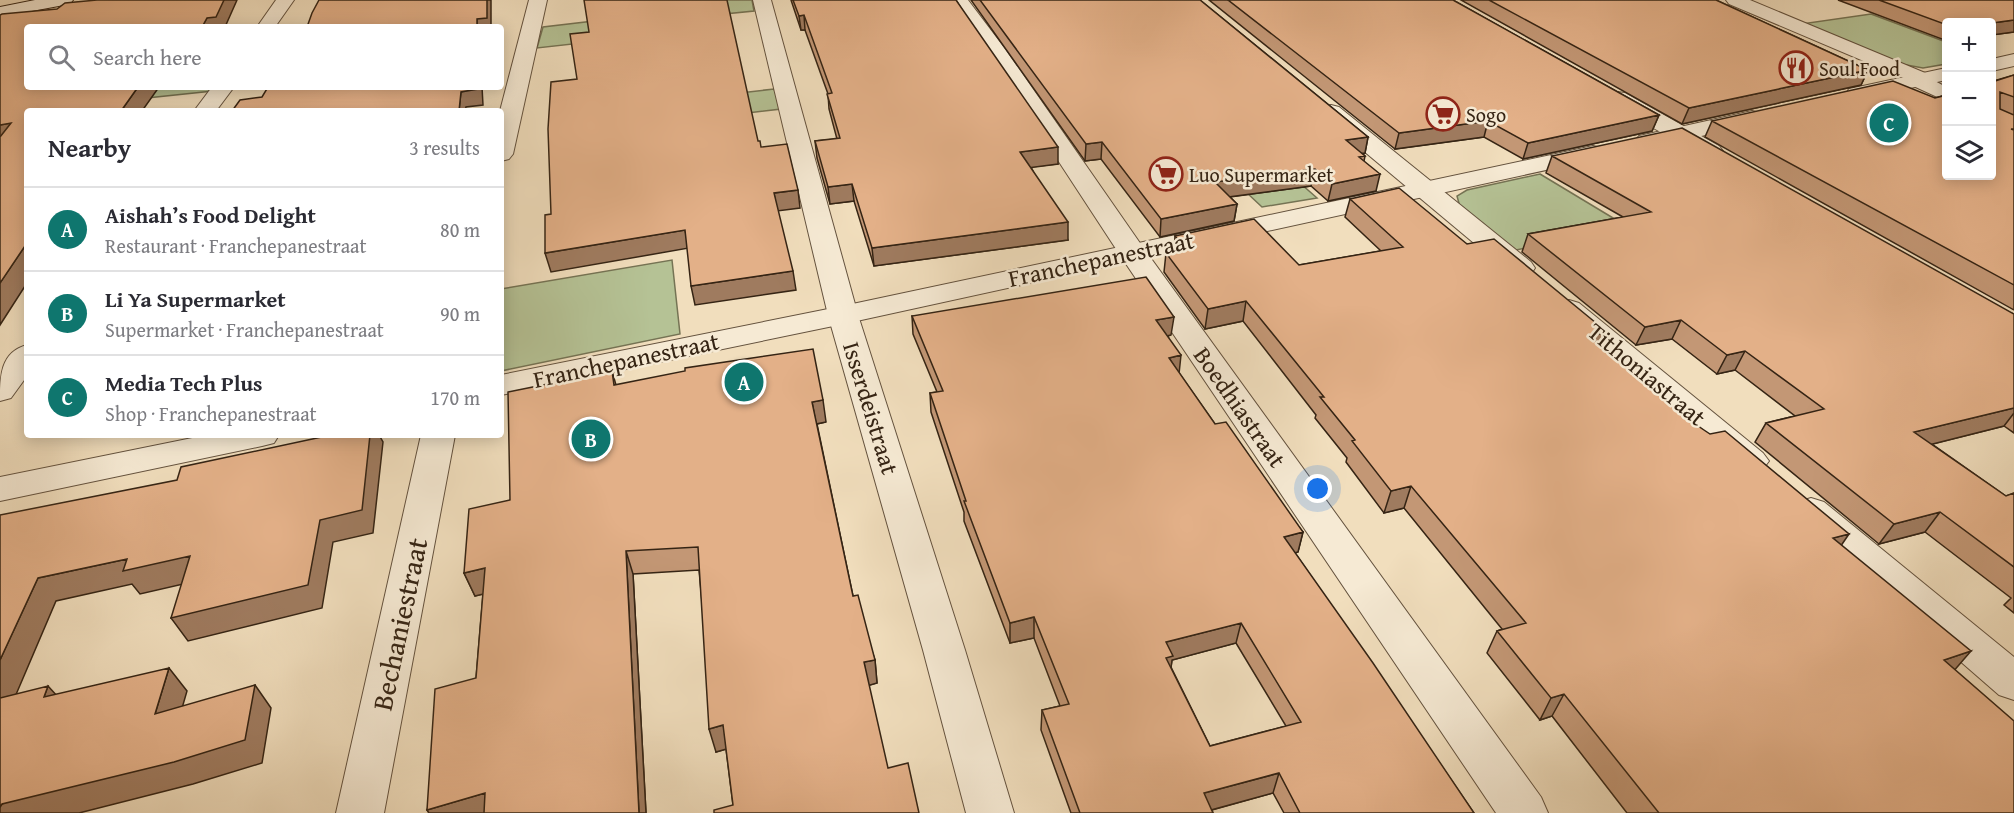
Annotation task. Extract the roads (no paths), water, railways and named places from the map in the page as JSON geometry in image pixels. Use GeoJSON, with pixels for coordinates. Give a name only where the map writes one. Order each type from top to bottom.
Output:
{"type":"FeatureCollection","features":[{"type":"Feature","properties":{"kind":"street"},"geometry":{"type":"LineString","coordinates":[[0,1],[7,0]]}},
{"type":"Feature","properties":{"kind":"street"},"geometry":{"type":"LineString","coordinates":[[0,12],[64,0]]}},
{"type":"Feature","properties":{"kind":"street"},"geometry":{"type":"LineString","coordinates":[[268,24],[285,0]]}},
{"type":"Feature","properties":{"kind":"street"},"geometry":{"type":"LineString","coordinates":[[504,142],[538,0]]}},
{"type":"Feature","properties":{"kind":"street","name":"Isserdeistraat"},"geometry":{"type":"LineString","coordinates":[[762,0],[843,315],[941,639],[990,813]]}},
{"type":"Feature","properties":{"kind":"street","name":"Boedhiastraat"},"geometry":{"type":"LineString","coordinates":[[959,0],[1524,813]]}},
{"type":"Feature","properties":{"kind":"street"},"geometry":{"type":"LineString","coordinates":[[1735,0],[1928,78],[1942,91]]}},
{"type":"Feature","properties":{"kind":"street"},"geometry":{"type":"LineString","coordinates":[[1996,63],[2014,60]]}},
{"type":"Feature","properties":{"kind":"street"},"geometry":{"type":"LineString","coordinates":[[1838,98],[1928,78]]}},
{"type":"Feature","properties":{"kind":"street"},"geometry":{"type":"LineString","coordinates":[[1599,87],[1734,164]]}},
{"type":"Feature","properties":{"kind":"street"},"geometry":{"type":"LineString","coordinates":[[207,108],[222,90]]}},
{"type":"Feature","properties":{"kind":"street","name":"Tithoniastraat"},"geometry":{"type":"LineString","coordinates":[[1314,98],[1425,188],[2014,682]]}},
{"type":"Feature","properties":{"kind":"street","name":"Franchepanestraat"},"geometry":{"type":"LineString","coordinates":[[504,385],[843,315],[1771,114]]}},
{"type":"Feature","properties":{"kind":"street"},"geometry":{"type":"LineString","coordinates":[[0,391],[24,358]]}},
{"type":"Feature","properties":{"kind":"street"},"geometry":{"type":"LineString","coordinates":[[0,489],[247,438]]}},
{"type":"Feature","properties":{"kind":"street","name":"Bechaniestraat"},"geometry":{"type":"LineString","coordinates":[[360,813],[437,438]]}},
{"type":"Feature","properties":{"kind":"place","name":"Soul Food"},"geometry":{"type":"Point","coordinates":[1796,68]}},
{"type":"Feature","properties":{"kind":"place","name":"Sogo"},"geometry":{"type":"Point","coordinates":[1443,114]}},
{"type":"Feature","properties":{"kind":"place","name":"Media Tech Plus"},"geometry":{"type":"Point","coordinates":[1889,123]}},
{"type":"Feature","properties":{"kind":"place","name":"Luo Supermarket"},"geometry":{"type":"Point","coordinates":[1166,174]}},
{"type":"Feature","properties":{"kind":"place","name":"Aishah’s Food Delight"},"geometry":{"type":"Point","coordinates":[744,382]}},
{"type":"Feature","properties":{"kind":"place","name":"Li Ya Supermarket"},"geometry":{"type":"Point","coordinates":[591,439]}}]}
